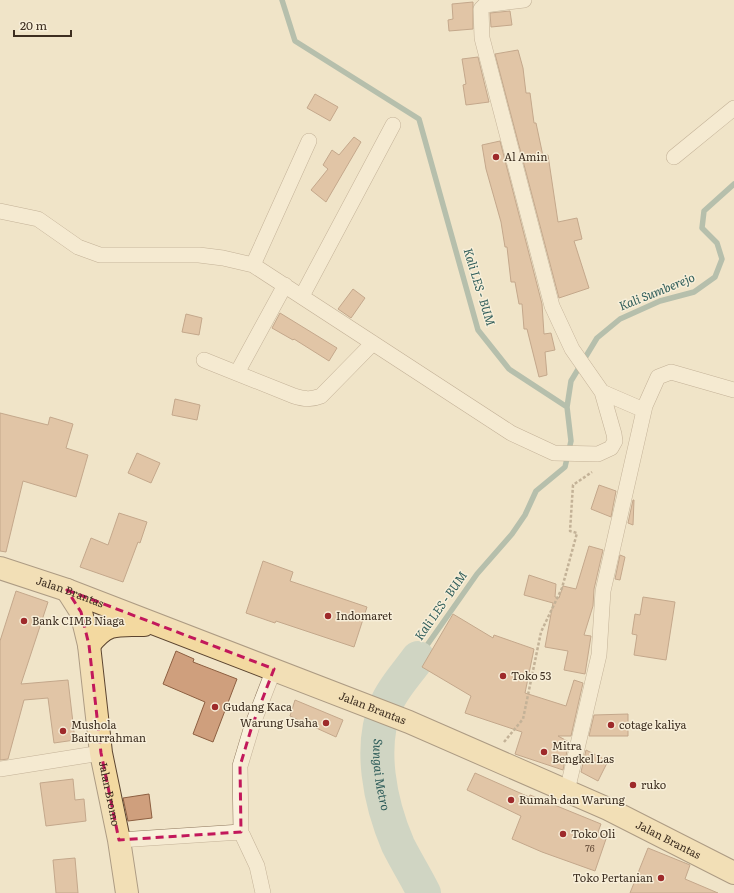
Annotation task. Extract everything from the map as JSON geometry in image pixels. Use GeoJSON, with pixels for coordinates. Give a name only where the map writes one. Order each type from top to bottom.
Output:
{"type":"FeatureCollection","features":[{"type":"Feature","properties":{"kind":"main road","name":"Jalan Brantas"},"geometry":{"type":"LineString","coordinates":[[0,568],[67,590],[274,669],[348,700],[409,722],[608,809],[734,873]]}},
{"type":"Feature","properties":{"kind":"main road","name":"Jalan Bromo"},"geometry":{"type":"LineString","coordinates":[[67,590],[81,612],[89,645],[101,753],[128,893]]}},
{"type":"Feature","properties":{"kind":"main road"},"geometry":{"type":"LineString","coordinates":[[89,645],[102,630],[114,625],[158,626]]}},
{"type":"Feature","properties":{"kind":"street"},"geometry":{"type":"LineString","coordinates":[[0,211],[38,219],[78,247],[100,256],[199,255],[224,258],[253,265],[511,433],[554,453],[598,454],[611,448],[615,441],[602,392],[563,333],[552,306],[482,38],[481,8],[485,5],[524,0]]}},
{"type":"Feature","properties":{"kind":"street"},"geometry":{"type":"LineString","coordinates":[[674,157],[734,108]]}},
{"type":"Feature","properties":{"kind":"street"},"geometry":{"type":"LineString","coordinates":[[302,296],[393,124]]}},
{"type":"Feature","properties":{"kind":"street"},"geometry":{"type":"LineString","coordinates":[[253,265],[309,141]]}},
{"type":"Feature","properties":{"kind":"street"},"geometry":{"type":"LineString","coordinates":[[237,374],[285,285]]}},
{"type":"Feature","properties":{"kind":"street"},"geometry":{"type":"LineString","coordinates":[[204,360],[294,396],[304,399],[313,399],[321,396],[374,343]]}},
{"type":"Feature","properties":{"kind":"street"},"geometry":{"type":"LineString","coordinates":[[567,791],[600,655],[603,590],[645,406],[658,377],[671,372],[734,390]]}},
{"type":"Feature","properties":{"kind":"street"},"geometry":{"type":"LineString","coordinates":[[602,392],[639,408],[645,406]]}},
{"type":"Feature","properties":{"kind":"street"},"geometry":{"type":"LineString","coordinates":[[263,893],[257,866],[241,832],[240,766],[252,726],[274,669]]}},
{"type":"Feature","properties":{"kind":"street"},"geometry":{"type":"LineString","coordinates":[[0,769],[101,753]]}},
{"type":"Feature","properties":{"kind":"street"},"geometry":{"type":"LineString","coordinates":[[119,840],[241,832]]}},
{"type":"Feature","properties":{"kind":"path"},"geometry":{"type":"LineString","coordinates":[[491,758],[522,719],[541,632],[562,588],[577,533],[570,531],[573,485],[597,468],[598,454]]}},
{"type":"Feature","properties":{"kind":"highlighted area"},"geometry":{"type":"Polygon","coordinates":[[[67,590],[274,669],[252,726],[240,766],[241,832],[119,840],[101,753],[89,645],[81,612],[67,590]]]}},
{"type":"Feature","properties":{"kind":"building"},"geometry":{"type":"Polygon","coordinates":[[[473,2],[473,29],[449,31],[448,20],[453,19],[452,4],[473,2]]]}},
{"type":"Feature","properties":{"kind":"building"},"geometry":{"type":"Polygon","coordinates":[[[510,11],[512,25],[491,27],[490,13],[510,11]]]}},
{"type":"Feature","properties":{"kind":"building"},"geometry":{"type":"Polygon","coordinates":[[[518,50],[523,68],[526,93],[530,93],[534,123],[536,123],[543,156],[548,155],[558,222],[577,218],[582,239],[574,241],[589,288],[559,298],[495,54],[518,50]]]}},
{"type":"Feature","properties":{"kind":"building"},"geometry":{"type":"Polygon","coordinates":[[[478,57],[489,102],[466,105],[463,85],[466,84],[462,59],[478,57]]]}},
{"type":"Feature","properties":{"kind":"building"},"geometry":{"type":"Polygon","coordinates":[[[315,94],[338,107],[330,121],[307,108],[315,94]]]}},
{"type":"Feature","properties":{"kind":"building"},"geometry":{"type":"Polygon","coordinates":[[[354,137],[361,142],[326,202],[311,190],[328,169],[323,165],[332,150],[339,155],[354,137]]]}},
{"type":"Feature","properties":{"kind":"building"},"geometry":{"type":"Polygon","coordinates":[[[500,141],[542,304],[544,334],[551,333],[555,350],[545,352],[547,375],[539,377],[527,329],[524,329],[522,304],[519,304],[515,282],[511,282],[507,247],[505,247],[501,222],[486,169],[482,145],[500,141]]]}},
{"type":"Feature","properties":{"kind":"building"},"geometry":{"type":"Polygon","coordinates":[[[353,289],[365,298],[351,318],[338,309],[353,289]]]}},
{"type":"Feature","properties":{"kind":"building"},"geometry":{"type":"Polygon","coordinates":[[[280,313],[337,348],[329,361],[294,339],[293,340],[272,328],[280,313]]]}},
{"type":"Feature","properties":{"kind":"building"},"geometry":{"type":"Polygon","coordinates":[[[186,314],[202,318],[199,335],[182,332],[186,314]]]}},
{"type":"Feature","properties":{"kind":"building"},"geometry":{"type":"Polygon","coordinates":[[[175,399],[200,405],[197,420],[172,415],[175,399]]]}},
{"type":"Feature","properties":{"kind":"building"},"geometry":{"type":"Polygon","coordinates":[[[0,413],[48,425],[50,417],[73,424],[66,448],[88,455],[76,497],[23,481],[6,552],[0,551],[0,413]]]}},
{"type":"Feature","properties":{"kind":"building"},"geometry":{"type":"Polygon","coordinates":[[[137,453],[160,463],[151,483],[128,473],[137,453]]]}},
{"type":"Feature","properties":{"kind":"building"},"geometry":{"type":"Polygon","coordinates":[[[599,485],[616,491],[611,517],[591,509],[599,485]]]}},
{"type":"Feature","properties":{"kind":"building"},"geometry":{"type":"Polygon","coordinates":[[[634,500],[633,525],[628,523],[634,500]]]}},
{"type":"Feature","properties":{"kind":"building"},"geometry":{"type":"Polygon","coordinates":[[[119,513],[147,522],[140,543],[138,542],[123,582],[80,567],[91,538],[108,545],[119,513]]]}},
{"type":"Feature","properties":{"kind":"building"},"geometry":{"type":"Polygon","coordinates":[[[589,546],[603,550],[594,589],[593,606],[584,635],[591,636],[585,674],[564,670],[568,651],[545,647],[553,603],[524,595],[529,575],[556,584],[555,597],[559,598],[563,586],[576,589],[589,546]]]}},
{"type":"Feature","properties":{"kind":"building"},"geometry":{"type":"Polygon","coordinates":[[[620,555],[625,557],[620,580],[615,579],[620,555]]]}},
{"type":"Feature","properties":{"kind":"building"},"geometry":{"type":"Polygon","coordinates":[[[263,561],[293,572],[290,581],[367,607],[354,647],[276,621],[275,623],[246,613],[263,561]]]}},
{"type":"Feature","properties":{"kind":"building"},"geometry":{"type":"Polygon","coordinates":[[[16,591],[48,602],[21,684],[68,680],[75,740],[54,743],[48,698],[24,700],[8,759],[0,760],[0,641],[16,591]]]}},
{"type":"Feature","properties":{"kind":"building"},"geometry":{"type":"Polygon","coordinates":[[[643,597],[675,602],[666,660],[634,655],[637,635],[632,634],[635,614],[640,615],[643,597]]]}},
{"type":"Feature","properties":{"kind":"building"},"geometry":{"type":"Polygon","coordinates":[[[453,614],[493,638],[494,635],[534,649],[525,693],[566,706],[574,680],[583,683],[571,736],[558,736],[569,742],[563,770],[515,754],[522,732],[465,713],[471,696],[422,667],[453,614]]]}},
{"type":"Feature","properties":{"kind":"building"},"geometry":{"type":"Polygon","coordinates":[[[176,651],[194,659],[193,662],[237,679],[213,742],[193,734],[205,702],[163,684],[176,651]]]}},
{"type":"Feature","properties":{"kind":"building"},"geometry":{"type":"Polygon","coordinates":[[[295,700],[343,720],[336,737],[290,716],[295,700]]]}},
{"type":"Feature","properties":{"kind":"building","name":"cotage kaliya"},"geometry":{"type":"Polygon","coordinates":[[[628,714],[628,736],[589,736],[594,715],[628,714]]]}},
{"type":"Feature","properties":{"kind":"building"},"geometry":{"type":"Polygon","coordinates":[[[586,750],[608,761],[598,781],[581,772],[586,750]]]}},
{"type":"Feature","properties":{"kind":"building"},"geometry":{"type":"Polygon","coordinates":[[[475,773],[529,797],[530,795],[601,824],[598,832],[607,836],[595,871],[542,852],[512,839],[521,816],[467,790],[475,773]]]}},
{"type":"Feature","properties":{"kind":"building"},"geometry":{"type":"Polygon","coordinates":[[[73,779],[75,800],[84,799],[86,821],[46,826],[40,783],[73,779]]]}},
{"type":"Feature","properties":{"kind":"building"},"geometry":{"type":"Polygon","coordinates":[[[149,794],[152,818],[128,821],[123,798],[149,794]]]}},
{"type":"Feature","properties":{"kind":"building","name":"Toko Pertanian"},"geometry":{"type":"Polygon","coordinates":[[[648,848],[690,865],[685,879],[718,893],[630,893],[648,848]]]}},
{"type":"Feature","properties":{"kind":"building"},"geometry":{"type":"Polygon","coordinates":[[[75,858],[78,893],[56,893],[53,860],[75,858]]]}},
{"type":"Feature","properties":{"kind":"waterway","name":"Kali LES - BUM"},"geometry":{"type":"LineString","coordinates":[[282,0],[295,41],[419,119],[478,330],[509,369],[567,407]]}},
{"type":"Feature","properties":{"kind":"waterway","name":"Kali Sumberejo"},"geometry":{"type":"LineString","coordinates":[[418,658],[477,574],[512,534],[525,515],[536,491],[565,467],[571,441],[567,407],[571,381],[597,338],[620,319],[660,301],[694,292],[715,277],[722,259],[717,243],[702,228],[704,211],[734,184]]}},
{"type":"Feature","properties":{"kind":"waterway","name":"Sungai Metro"},"geometry":{"type":"LineString","coordinates":[[418,658],[397,686],[387,703],[381,720],[377,756],[382,793],[392,829],[398,845],[424,893]]}},
{"type":"Feature","properties":{"kind":"place","name":"Al Amin"},"geometry":{"type":"Point","coordinates":[496,157]}},
{"type":"Feature","properties":{"kind":"place","name":"Indomaret"},"geometry":{"type":"Point","coordinates":[328,616]}},
{"type":"Feature","properties":{"kind":"place","name":"Bank CIMB Niaga"},"geometry":{"type":"Point","coordinates":[24,621]}},
{"type":"Feature","properties":{"kind":"place","name":"Toko 53"},"geometry":{"type":"Point","coordinates":[503,676]}},
{"type":"Feature","properties":{"kind":"place","name":"Gudang Kaca"},"geometry":{"type":"Point","coordinates":[215,707]}},
{"type":"Feature","properties":{"kind":"place","name":"Warung Usaha"},"geometry":{"type":"Point","coordinates":[326,723]}},
{"type":"Feature","properties":{"kind":"place","name":"cotage kaliya"},"geometry":{"type":"Point","coordinates":[611,725]}},
{"type":"Feature","properties":{"kind":"place","name":"Mushola Baiturrahman"},"geometry":{"type":"Point","coordinates":[63,731]}},
{"type":"Feature","properties":{"kind":"place","name":"Mitra Bengkel Las"},"geometry":{"type":"Point","coordinates":[544,752]}},
{"type":"Feature","properties":{"kind":"place","name":"ruko"},"geometry":{"type":"Point","coordinates":[633,785]}},
{"type":"Feature","properties":{"kind":"place","name":"Rumah dan Warung"},"geometry":{"type":"Point","coordinates":[511,800]}},
{"type":"Feature","properties":{"kind":"place","name":"Toko Oli"},"geometry":{"type":"Point","coordinates":[563,834]}},
{"type":"Feature","properties":{"kind":"place","name":"Toko Pertanian"},"geometry":{"type":"Point","coordinates":[661,878]}}]}
